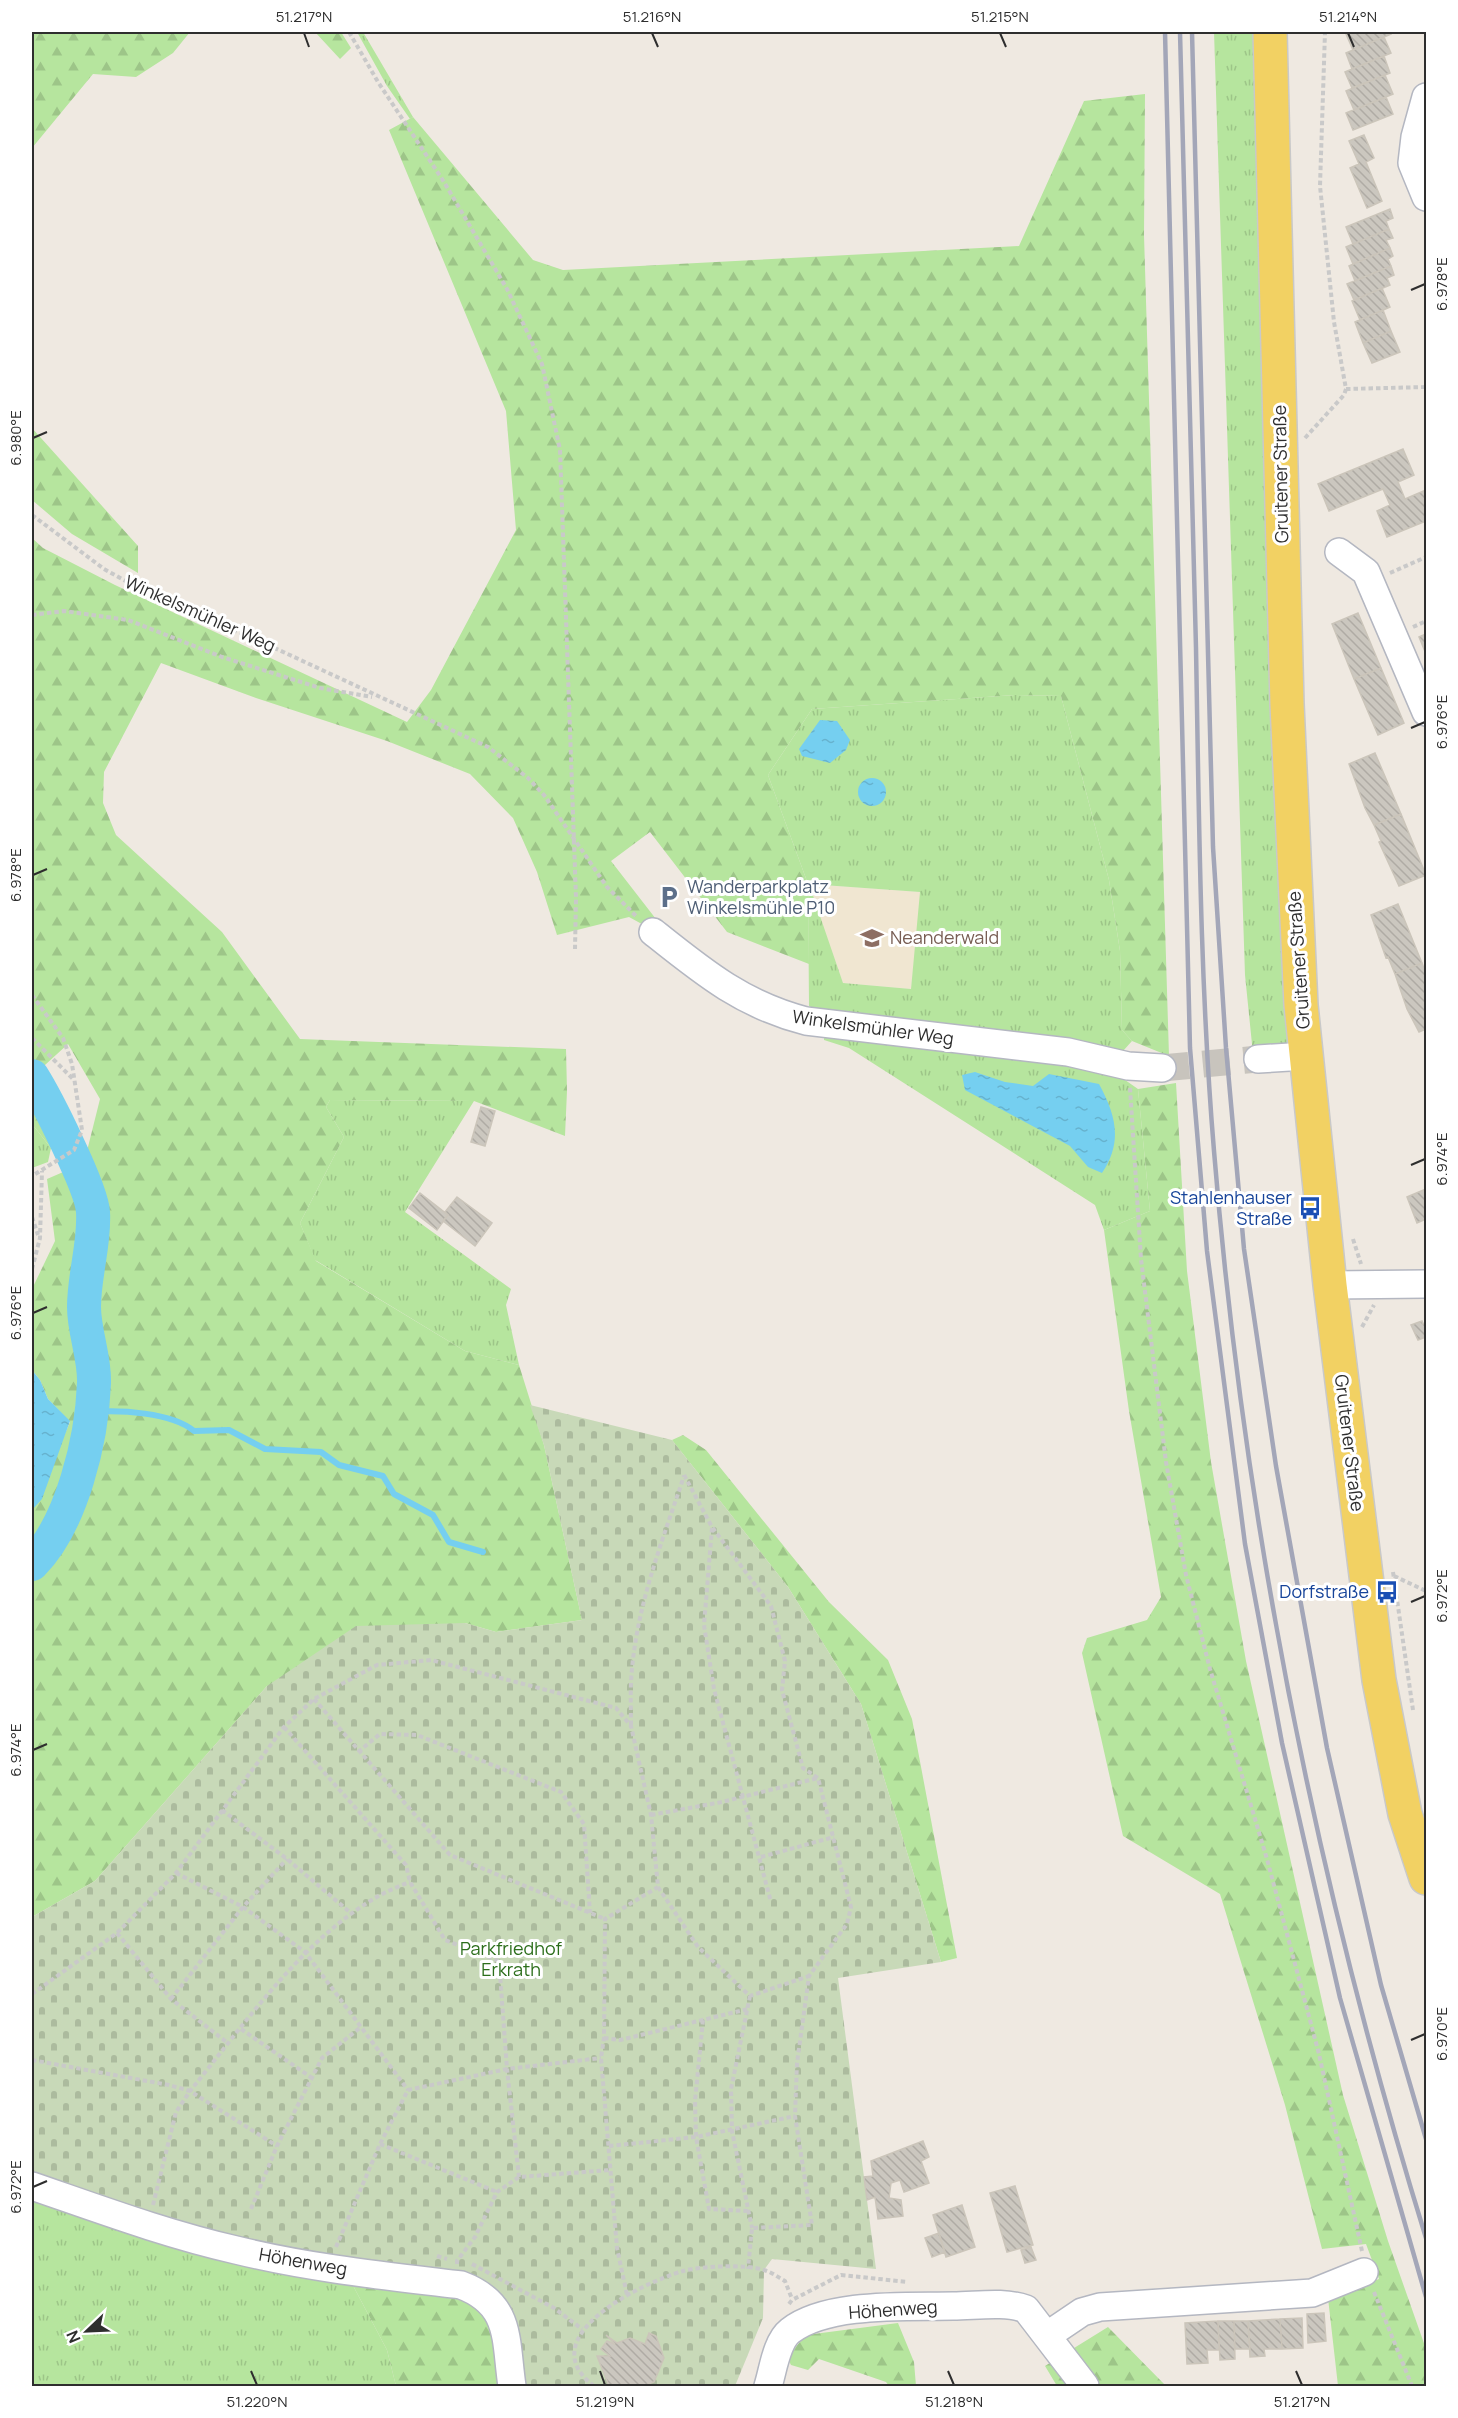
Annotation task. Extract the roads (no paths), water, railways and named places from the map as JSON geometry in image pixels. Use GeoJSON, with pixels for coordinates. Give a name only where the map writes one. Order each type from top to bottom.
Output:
{"type":"FeatureCollection","features":[{"type":"Feature","properties":{"kind":"main road","name":"Gruitener Straße"},"geometry":{"type":"LineString","coordinates":[[1270,32],[1289,775],[1294,912],[1306,1056],[1330,1285],[1379,1680],[1405,1814],[1426,1878]]}},
{"type":"Feature","properties":{"kind":"street"},"geometry":{"type":"LineString","coordinates":[[1426,97],[1415,136],[1412,163],[1426,197]]}},
{"type":"Feature","properties":{"kind":"street"},"geometry":{"type":"LineString","coordinates":[[1340,552],[1366,572],[1426,712]]}},
{"type":"Feature","properties":{"kind":"street","name":"Winkelsmühler Weg"},"geometry":{"type":"LineString","coordinates":[[652,932],[741,998],[774,1013],[806,1021],[1068,1052],[1128,1066],[1162,1068]]}},
{"type":"Feature","properties":{"kind":"street"},"geometry":{"type":"LineString","coordinates":[[1258,1059],[1306,1056]]}},
{"type":"Feature","properties":{"kind":"street"},"geometry":{"type":"LineString","coordinates":[[1330,1285],[1426,1284]]}},
{"type":"Feature","properties":{"kind":"street","name":"Höhenweg"},"geometry":{"type":"LineString","coordinates":[[32,2186],[147,2226],[236,2251],[327,2268],[459,2273],[497,2310],[505,2328],[512,2386]]}},
{"type":"Feature","properties":{"kind":"street"},"geometry":{"type":"LineString","coordinates":[[1048,2335],[1082,2312],[1100,2307],[1312,2293],[1364,2272]]}},
{"type":"Feature","properties":{"kind":"street","name":"Höhenweg"},"geometry":{"type":"LineString","coordinates":[[768,2386],[783,2340],[803,2324],[821,2317],[877,2308],[1016,2306],[1026,2309],[1085,2386]]}},
{"type":"Feature","properties":{"kind":"water"},"geometry":{"type":"Polygon","coordinates":[[[820,720],[837,721],[850,740],[846,750],[830,763],[802,756],[799,749],[820,720]]]}},
{"type":"Feature","properties":{"kind":"water"},"geometry":{"type":"Polygon","coordinates":[[[872,778],[882,782],[886,792],[882,802],[872,806],[862,802],[858,792],[862,782],[872,778]]]}},
{"type":"Feature","properties":{"kind":"water"},"geometry":{"type":"Polygon","coordinates":[[[975,1072],[1005,1082],[1033,1086],[1049,1074],[1099,1084],[1110,1107],[1115,1128],[1113,1150],[1102,1173],[1088,1167],[1070,1146],[965,1090],[962,1075],[975,1072]]]}},
{"type":"Feature","properties":{"kind":"water"},"geometry":{"type":"Polygon","coordinates":[[[32,1370],[40,1380],[48,1399],[70,1421],[42,1499],[32,1510],[34,1449],[32,1370]]]}},
{"type":"Feature","properties":{"kind":"waterway"},"geometry":{"type":"LineString","coordinates":[[32,1076],[77,1165],[91,1200],[93,1224],[84,1307],[94,1383],[84,1454],[69,1504],[46,1547],[32,1564]]}},
{"type":"Feature","properties":{"kind":"waterway"},"geometry":{"type":"LineString","coordinates":[[91,1412],[116,1411],[159,1416],[194,1431],[229,1430],[265,1449],[321,1452],[339,1465],[383,1476],[394,1494],[433,1515],[449,1542],[483,1552]]}},
{"type":"Feature","properties":{"kind":"tunnel"},"geometry":{"type":"LineString","coordinates":[[1162,1068],[1258,1059]]}},
{"type":"Feature","properties":{"kind":"railway"},"geometry":{"type":"LineString","coordinates":[[1165,32],[1190,1048],[1207,1251],[1245,1544],[1282,1743],[1340,1998],[1426,2297]]}},
{"type":"Feature","properties":{"kind":"railway"},"geometry":{"type":"LineString","coordinates":[[1180,32],[1203,962],[1209,1088],[1227,1289],[1244,1427],[1290,1700],[1351,1971],[1426,2238]]}},
{"type":"Feature","properties":{"kind":"railway"},"geometry":{"type":"LineString","coordinates":[[1192,32],[1213,847],[1226,1048],[1244,1249],[1276,1466],[1327,1748],[1381,1985],[1426,2139]]}},
{"type":"Feature","properties":{"kind":"place","name":"Wanderparkplatz Winkelsmühle P10"},"geometry":{"type":"Point","coordinates":[669,897]}},
{"type":"Feature","properties":{"kind":"place","name":"Neanderwald"},"geometry":{"type":"Point","coordinates":[872,938]}},
{"type":"Feature","properties":{"kind":"place","name":"Stahlenhauser Straße"},"geometry":{"type":"Point","coordinates":[1310,1208]}},
{"type":"Feature","properties":{"kind":"place","name":"Dorfstraße"},"geometry":{"type":"Point","coordinates":[1387,1592]}},
{"type":"Feature","properties":{"kind":"park label","name":"Parkfriedhof Erkrath"},"geometry":{"type":"Point","coordinates":[511,1959]}}]}
